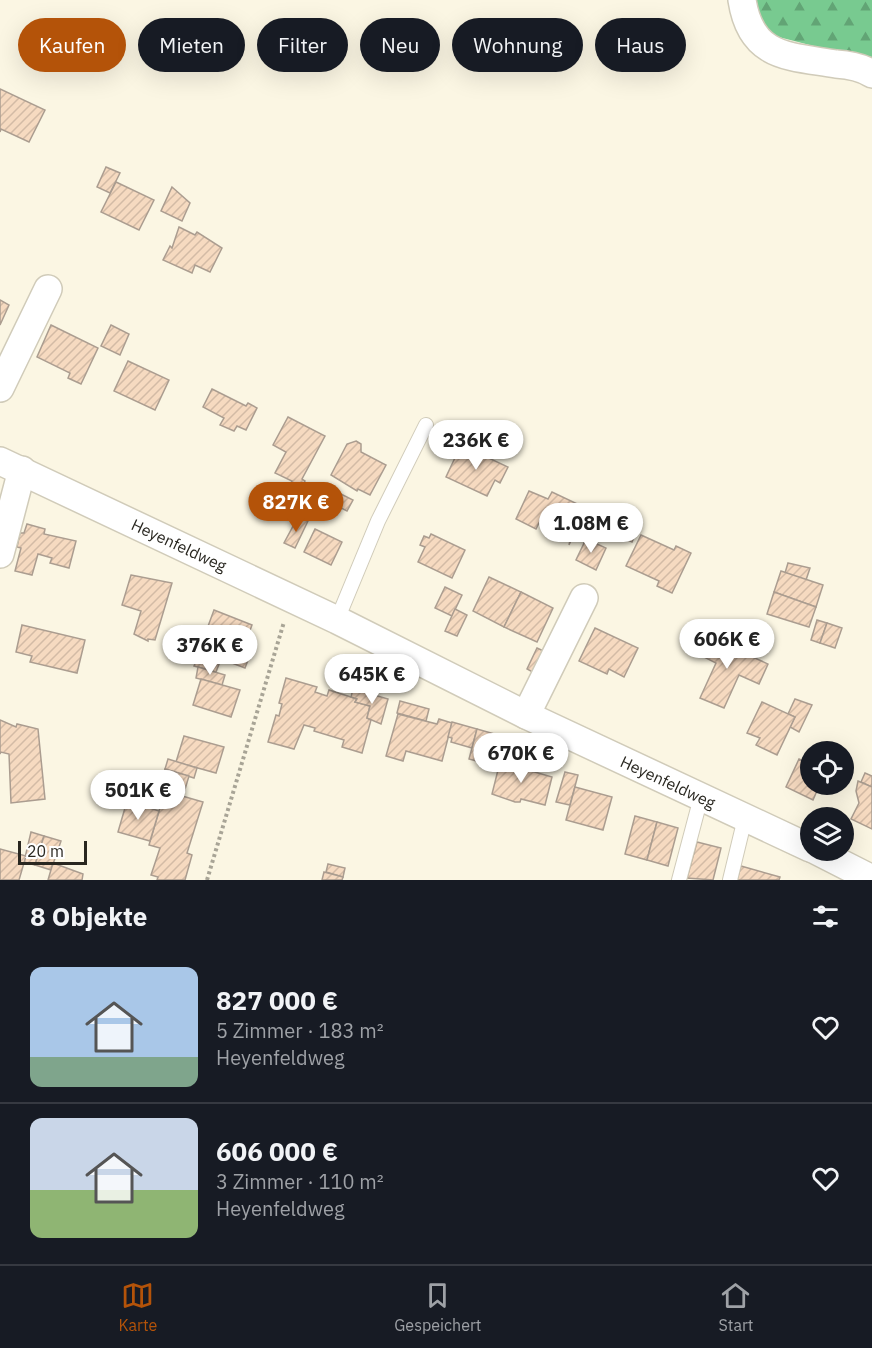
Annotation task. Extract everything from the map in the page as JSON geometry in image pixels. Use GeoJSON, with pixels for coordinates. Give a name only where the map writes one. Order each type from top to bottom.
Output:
{"type":"FeatureCollection","features":[{"type":"Feature","properties":{"kind":"street"},"geometry":{"type":"LineString","coordinates":[[742,0],[749,28],[760,43],[771,51],[790,57],[855,66],[872,74]]}},
{"type":"Feature","properties":{"kind":"street"},"geometry":{"type":"LineString","coordinates":[[0,388],[48,289]]}},
{"type":"Feature","properties":{"kind":"street","name":"Heyenfeldweg"},"geometry":{"type":"LineString","coordinates":[[0,554],[11,466],[337,620],[526,715],[800,843]]}},
{"type":"Feature","properties":{"kind":"street"},"geometry":{"type":"LineString","coordinates":[[526,715],[584,598]]}},
{"type":"Feature","properties":{"kind":"street"},"geometry":{"type":"LineString","coordinates":[[837,861],[872,879]]}},
{"type":"Feature","properties":{"kind":"lane"},"geometry":{"type":"LineString","coordinates":[[337,620],[378,521],[426,425]]}},
{"type":"Feature","properties":{"kind":"lane"},"geometry":{"type":"LineString","coordinates":[[679,880],[701,797]]}},
{"type":"Feature","properties":{"kind":"lane"},"geometry":{"type":"LineString","coordinates":[[730,880],[746,818]]}},
{"type":"Feature","properties":{"kind":"path"},"geometry":{"type":"LineString","coordinates":[[207,880],[291,598]]}},
{"type":"Feature","properties":{"kind":"green space"},"geometry":{"type":"Polygon","coordinates":[[[753,0],[872,0],[872,57],[833,51],[767,34],[753,0]]]}},
{"type":"Feature","properties":{"kind":"building"},"geometry":{"type":"Polygon","coordinates":[[[0,89],[45,110],[29,142],[1,129],[0,132],[0,89]]]}},
{"type":"Feature","properties":{"kind":"building"},"geometry":{"type":"Polygon","coordinates":[[[106,167],[120,173],[110,193],[97,187],[106,167]]]}},
{"type":"Feature","properties":{"kind":"building"},"geometry":{"type":"Polygon","coordinates":[[[116,182],[154,200],[139,230],[101,212],[116,182]]]}},
{"type":"Feature","properties":{"kind":"building"},"geometry":{"type":"Polygon","coordinates":[[[172,187],[190,203],[182,221],[161,211],[172,187]]]}},
{"type":"Feature","properties":{"kind":"building"},"geometry":{"type":"Polygon","coordinates":[[[179,227],[195,235],[197,232],[222,248],[210,272],[195,265],[192,273],[163,260],[170,246],[172,248],[179,227]]]}},
{"type":"Feature","properties":{"kind":"building"},"geometry":{"type":"Polygon","coordinates":[[[0,300],[9,305],[0,325],[0,300]]]}},
{"type":"Feature","properties":{"kind":"building"},"geometry":{"type":"Polygon","coordinates":[[[51,325],[98,348],[81,384],[68,378],[70,373],[37,357],[51,325]]]}},
{"type":"Feature","properties":{"kind":"building"},"geometry":{"type":"Polygon","coordinates":[[[111,325],[129,334],[120,355],[101,346],[111,325]]]}},
{"type":"Feature","properties":{"kind":"building"},"geometry":{"type":"Polygon","coordinates":[[[128,361],[169,380],[155,410],[114,391],[128,361]]]}},
{"type":"Feature","properties":{"kind":"building"},"geometry":{"type":"Polygon","coordinates":[[[212,389],[246,406],[248,403],[257,408],[246,430],[237,426],[234,431],[220,425],[224,418],[203,407],[212,389]]]}},
{"type":"Feature","properties":{"kind":"building"},"geometry":{"type":"Polygon","coordinates":[[[288,417],[325,436],[302,479],[305,481],[294,502],[284,496],[292,481],[275,473],[286,452],[273,445],[288,417]]]}},
{"type":"Feature","properties":{"kind":"building"},"geometry":{"type":"Polygon","coordinates":[[[356,441],[361,444],[361,452],[386,465],[370,495],[358,489],[357,491],[331,475],[347,444],[356,441]]]}},
{"type":"Feature","properties":{"kind":"building"},"geometry":{"type":"Polygon","coordinates":[[[461,445],[508,467],[500,483],[495,480],[487,496],[446,477],[461,445]]]}},
{"type":"Feature","properties":{"kind":"building"},"geometry":{"type":"Polygon","coordinates":[[[325,486],[353,500],[347,511],[320,497],[325,486]]]}},
{"type":"Feature","properties":{"kind":"building"},"geometry":{"type":"Polygon","coordinates":[[[529,491],[548,499],[552,492],[586,508],[569,545],[571,536],[540,521],[536,529],[516,519],[529,491]]]}},
{"type":"Feature","properties":{"kind":"building"},"geometry":{"type":"Polygon","coordinates":[[[622,513],[641,522],[632,542],[613,533],[622,513]]]}},
{"type":"Feature","properties":{"kind":"building"},"geometry":{"type":"Polygon","coordinates":[[[298,517],[308,521],[295,548],[284,543],[298,517]]]}},
{"type":"Feature","properties":{"kind":"building"},"geometry":{"type":"Polygon","coordinates":[[[27,524],[45,529],[44,534],[76,541],[69,568],[50,563],[52,558],[38,554],[32,575],[15,571],[21,548],[17,547],[20,533],[24,533],[27,524]]]}},
{"type":"Feature","properties":{"kind":"building"},"geometry":{"type":"Polygon","coordinates":[[[315,529],[342,542],[331,565],[304,552],[315,529]]]}},
{"type":"Feature","properties":{"kind":"building"},"geometry":{"type":"Polygon","coordinates":[[[431,534],[465,550],[452,578],[418,562],[425,547],[420,545],[424,536],[429,538],[431,534]]]}},
{"type":"Feature","properties":{"kind":"building"},"geometry":{"type":"Polygon","coordinates":[[[641,535],[674,550],[676,546],[691,553],[672,593],[657,586],[659,581],[626,566],[641,535]]]}},
{"type":"Feature","properties":{"kind":"building"},"geometry":{"type":"Polygon","coordinates":[[[586,539],[606,548],[596,570],[576,560],[586,539]]]}},
{"type":"Feature","properties":{"kind":"building"},"geometry":{"type":"Polygon","coordinates":[[[788,563],[810,568],[806,580],[785,573],[788,563]]]}},
{"type":"Feature","properties":{"kind":"building"},"geometry":{"type":"Polygon","coordinates":[[[781,571],[823,585],[816,607],[774,592],[781,571]]]}},
{"type":"Feature","properties":{"kind":"building"},"geometry":{"type":"Polygon","coordinates":[[[131,575],[172,583],[155,640],[148,639],[148,641],[134,634],[141,611],[122,605],[131,575]]]}},
{"type":"Feature","properties":{"kind":"building"},"geometry":{"type":"Polygon","coordinates":[[[489,577],[521,592],[504,627],[473,611],[489,577]]]}},
{"type":"Feature","properties":{"kind":"building"},"geometry":{"type":"Polygon","coordinates":[[[445,587],[462,595],[452,616],[435,608],[445,587]]]}},
{"type":"Feature","properties":{"kind":"building"},"geometry":{"type":"Polygon","coordinates":[[[521,592],[553,608],[537,642],[504,627],[521,592]]]}},
{"type":"Feature","properties":{"kind":"building"},"geometry":{"type":"Polygon","coordinates":[[[774,592],[816,607],[809,627],[767,614],[774,592]]]}},
{"type":"Feature","properties":{"kind":"building"},"geometry":{"type":"Polygon","coordinates":[[[455,609],[467,615],[457,636],[445,631],[455,609]]]}},
{"type":"Feature","properties":{"kind":"building"},"geometry":{"type":"Polygon","coordinates":[[[214,610],[252,625],[245,644],[207,629],[214,610]]]}},
{"type":"Feature","properties":{"kind":"building"},"geometry":{"type":"Polygon","coordinates":[[[817,620],[827,623],[820,643],[811,640],[817,620]]]}},
{"type":"Feature","properties":{"kind":"building"},"geometry":{"type":"Polygon","coordinates":[[[827,623],[842,628],[835,648],[820,643],[827,623]]]}},
{"type":"Feature","properties":{"kind":"building"},"geometry":{"type":"Polygon","coordinates":[[[22,625],[85,640],[77,673],[30,662],[32,656],[16,652],[22,625]]]}},
{"type":"Feature","properties":{"kind":"building"},"geometry":{"type":"Polygon","coordinates":[[[595,628],[638,648],[624,677],[609,669],[607,674],[579,661],[595,628]]]}},
{"type":"Feature","properties":{"kind":"building"},"geometry":{"type":"Polygon","coordinates":[[[214,632],[253,647],[245,668],[206,653],[214,632]]]}},
{"type":"Feature","properties":{"kind":"building"},"geometry":{"type":"Polygon","coordinates":[[[704,635],[768,664],[759,684],[739,675],[724,708],[700,698],[716,663],[696,653],[704,635]]]}},
{"type":"Feature","properties":{"kind":"building"},"geometry":{"type":"Polygon","coordinates":[[[537,648],[548,653],[538,675],[527,669],[537,648]]]}},
{"type":"Feature","properties":{"kind":"building"},"geometry":{"type":"Polygon","coordinates":[[[200,652],[221,659],[216,672],[194,666],[200,652]]]}},
{"type":"Feature","properties":{"kind":"building"},"geometry":{"type":"Polygon","coordinates":[[[198,667],[225,675],[222,685],[196,678],[198,667]]]}},
{"type":"Feature","properties":{"kind":"building"},"geometry":{"type":"Polygon","coordinates":[[[286,678],[317,687],[315,692],[327,696],[329,690],[370,706],[367,718],[371,720],[362,753],[342,747],[344,740],[314,731],[315,728],[304,725],[294,749],[268,742],[276,715],[279,716],[282,704],[279,703],[286,678]]]}},
{"type":"Feature","properties":{"kind":"building"},"geometry":{"type":"Polygon","coordinates":[[[201,679],[240,690],[231,717],[193,705],[201,679]]]}},
{"type":"Feature","properties":{"kind":"building"},"geometry":{"type":"Polygon","coordinates":[[[353,689],[388,699],[381,724],[367,718],[370,706],[355,702],[357,699],[351,697],[353,689]]]}},
{"type":"Feature","properties":{"kind":"building"},"geometry":{"type":"Polygon","coordinates":[[[795,699],[812,705],[799,732],[790,727],[795,717],[788,714],[795,699]]]}},
{"type":"Feature","properties":{"kind":"building"},"geometry":{"type":"Polygon","coordinates":[[[400,701],[429,709],[426,721],[397,713],[400,701]]]}},
{"type":"Feature","properties":{"kind":"building"},"geometry":{"type":"Polygon","coordinates":[[[762,702],[795,717],[777,755],[756,745],[760,738],[747,733],[762,702]]]}},
{"type":"Feature","properties":{"kind":"building"},"geometry":{"type":"Polygon","coordinates":[[[398,714],[437,724],[439,719],[452,723],[442,761],[406,751],[403,761],[386,756],[398,714]]]}},
{"type":"Feature","properties":{"kind":"building"},"geometry":{"type":"Polygon","coordinates":[[[0,720],[16,727],[17,724],[38,729],[45,799],[11,803],[9,754],[1,752],[0,754],[0,720]]]}},
{"type":"Feature","properties":{"kind":"building"},"geometry":{"type":"Polygon","coordinates":[[[452,722],[477,729],[472,748],[451,742],[452,738],[448,737],[452,722]]]}},
{"type":"Feature","properties":{"kind":"building"},"geometry":{"type":"Polygon","coordinates":[[[477,729],[498,735],[493,755],[501,757],[498,767],[469,759],[477,729]]]}},
{"type":"Feature","properties":{"kind":"building"},"geometry":{"type":"Polygon","coordinates":[[[184,736],[224,747],[216,773],[176,762],[184,736]]]}},
{"type":"Feature","properties":{"kind":"building"},"geometry":{"type":"Polygon","coordinates":[[[501,758],[516,761],[514,766],[552,777],[545,805],[521,799],[520,802],[515,802],[492,794],[501,758]]]}},
{"type":"Feature","properties":{"kind":"building"},"geometry":{"type":"Polygon","coordinates":[[[168,759],[197,768],[194,778],[165,769],[168,759]]]}},
{"type":"Feature","properties":{"kind":"building"},"geometry":{"type":"Polygon","coordinates":[[[799,759],[800,759],[800,794],[786,787],[799,759]]]}},
{"type":"Feature","properties":{"kind":"building"},"geometry":{"type":"Polygon","coordinates":[[[165,769],[189,776],[183,796],[159,791],[165,769]]]}},
{"type":"Feature","properties":{"kind":"building"},"geometry":{"type":"Polygon","coordinates":[[[565,772],[578,775],[570,805],[556,802],[565,772]]]}},
{"type":"Feature","properties":{"kind":"building"},"geometry":{"type":"Polygon","coordinates":[[[865,773],[872,776],[872,787],[861,782],[865,773]]]}},
{"type":"Feature","properties":{"kind":"building"},"geometry":{"type":"Polygon","coordinates":[[[858,781],[872,787],[872,829],[854,820],[854,813],[859,803],[856,791],[858,781]]]}},
{"type":"Feature","properties":{"kind":"building"},"geometry":{"type":"Polygon","coordinates":[[[575,787],[612,797],[603,830],[566,820],[575,787]]]}},
{"type":"Feature","properties":{"kind":"building"},"geometry":{"type":"Polygon","coordinates":[[[165,791],[203,802],[187,853],[192,855],[185,880],[157,880],[158,877],[151,875],[160,848],[149,845],[165,791]]]}},
{"type":"Feature","properties":{"kind":"building"},"geometry":{"type":"Polygon","coordinates":[[[803,795],[815,795],[813,800],[803,795]]]}},
{"type":"Feature","properties":{"kind":"building"},"geometry":{"type":"Polygon","coordinates":[[[127,801],[159,811],[150,841],[118,832],[127,801]]]}},
{"type":"Feature","properties":{"kind":"building"},"geometry":{"type":"Polygon","coordinates":[[[635,816],[657,822],[647,860],[625,854],[635,816]]]}},
{"type":"Feature","properties":{"kind":"building"},"geometry":{"type":"Polygon","coordinates":[[[657,822],[678,828],[668,866],[647,860],[657,822]]]}},
{"type":"Feature","properties":{"kind":"building"},"geometry":{"type":"Polygon","coordinates":[[[31,832],[44,836],[35,865],[24,862],[31,832]]]}},
{"type":"Feature","properties":{"kind":"building"},"geometry":{"type":"Polygon","coordinates":[[[44,836],[61,841],[51,870],[35,865],[44,836]]]}},
{"type":"Feature","properties":{"kind":"building"},"geometry":{"type":"Polygon","coordinates":[[[697,842],[721,848],[713,880],[687,878],[697,842]]]}},
{"type":"Feature","properties":{"kind":"building"},"geometry":{"type":"Polygon","coordinates":[[[0,849],[26,856],[19,880],[0,880],[0,849]]]}},
{"type":"Feature","properties":{"kind":"building"},"geometry":{"type":"Polygon","coordinates":[[[53,863],[83,874],[82,880],[48,880],[53,863]]]}},
{"type":"Feature","properties":{"kind":"building"},"geometry":{"type":"Polygon","coordinates":[[[328,864],[345,868],[343,877],[326,872],[328,864]]]}},
{"type":"Feature","properties":{"kind":"building"},"geometry":{"type":"Polygon","coordinates":[[[741,866],[780,877],[779,880],[737,880],[741,866]]]}},
{"type":"Feature","properties":{"kind":"building"},"geometry":{"type":"Polygon","coordinates":[[[324,872],[343,877],[342,880],[322,880],[324,872]]]}}]}
